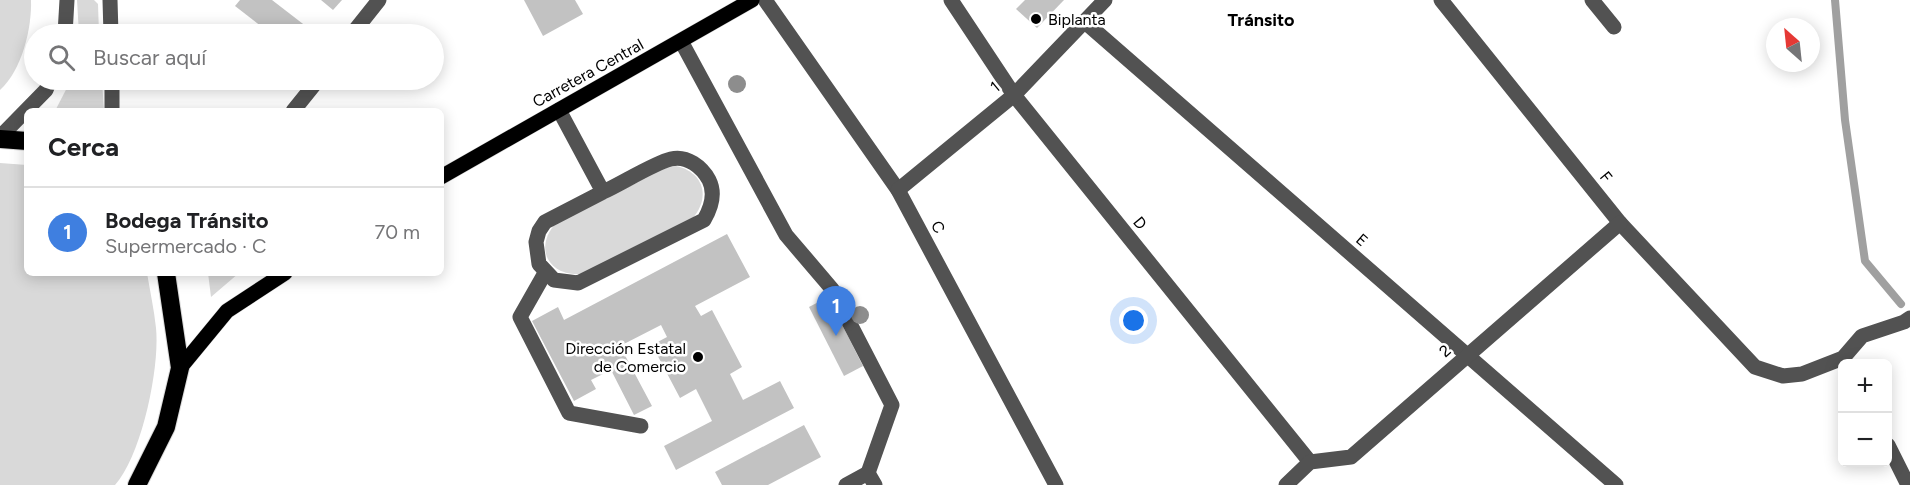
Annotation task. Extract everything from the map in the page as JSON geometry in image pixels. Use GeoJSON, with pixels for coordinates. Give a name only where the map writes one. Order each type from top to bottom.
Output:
{"type":"FeatureCollection","features":[{"type":"Feature","properties":{"kind":"highway"},"geometry":{"type":"LineString","coordinates":[[0,138],[24,141]]}},
{"type":"Feature","properties":{"kind":"highway"},"geometry":{"type":"LineString","coordinates":[[137,485],[166,427],[180,368],[165,276]]}},
{"type":"Feature","properties":{"kind":"main road","name":"Carretera Central"},"geometry":{"type":"LineString","coordinates":[[444,175],[752,0]]}},
{"type":"Feature","properties":{"kind":"main road"},"geometry":{"type":"LineString","coordinates":[[180,368],[227,311],[280,276]]}},
{"type":"Feature","properties":{"kind":"street"},"geometry":{"type":"LineString","coordinates":[[66,24],[67,0]]}},
{"type":"Feature","properties":{"kind":"street"},"geometry":{"type":"LineString","coordinates":[[110,0],[111,24]]}},
{"type":"Feature","properties":{"kind":"street"},"geometry":{"type":"LineString","coordinates":[[360,24],[379,0]]}},
{"type":"Feature","properties":{"kind":"street","name":"C"},"geometry":{"type":"LineString","coordinates":[[765,0],[898,190],[1056,485]]}},
{"type":"Feature","properties":{"kind":"street","name":"D"},"geometry":{"type":"LineString","coordinates":[[951,0],[1014,95],[1310,462]]}},
{"type":"Feature","properties":{"kind":"street","name":"1"},"geometry":{"type":"LineString","coordinates":[[898,190],[1014,95],[1105,0]]}},
{"type":"Feature","properties":{"kind":"street","name":"F"},"geometry":{"type":"LineString","coordinates":[[1441,0],[1620,223],[1755,367],[1783,376],[1802,374],[1838,363]]}},
{"type":"Feature","properties":{"kind":"street"},"geometry":{"type":"LineString","coordinates":[[1592,0],[1614,27]]}},
{"type":"Feature","properties":{"kind":"street","name":"E"},"geometry":{"type":"LineString","coordinates":[[1084,22],[1616,485]]}},
{"type":"Feature","properties":{"kind":"street"},"geometry":{"type":"LineString","coordinates":[[681,41],[786,235],[832,288],[892,405],[871,479],[846,485]]}},
{"type":"Feature","properties":{"kind":"street"},"geometry":{"type":"LineString","coordinates":[[29,108],[46,90]]}},
{"type":"Feature","properties":{"kind":"street"},"geometry":{"type":"LineString","coordinates":[[112,90],[112,108]]}},
{"type":"Feature","properties":{"kind":"street"},"geometry":{"type":"LineString","coordinates":[[295,108],[310,90]]}},
{"type":"Feature","properties":{"kind":"street"},"geometry":{"type":"LineString","coordinates":[[559,110],[603,192]]}},
{"type":"Feature","properties":{"kind":"street"},"geometry":{"type":"LineString","coordinates":[[0,138],[24,113]]}},
{"type":"Feature","properties":{"kind":"street"},"geometry":{"type":"LineString","coordinates":[[671,159],[677,159],[696,164],[705,173],[711,184],[712,197],[710,209],[704,220],[578,283],[565,283],[545,273],[539,264],[536,242],[545,222],[603,192],[671,159]]}},
{"type":"Feature","properties":{"kind":"street","name":"2"},"geometry":{"type":"LineString","coordinates":[[1310,462],[1351,457],[1620,223]]}},
{"type":"Feature","properties":{"kind":"street"},"geometry":{"type":"LineString","coordinates":[[545,273],[519,317],[569,412],[641,426]]}},
{"type":"Feature","properties":{"kind":"street"},"geometry":{"type":"LineString","coordinates":[[1846,359],[1862,336],[1910,318]]}},
{"type":"Feature","properties":{"kind":"street"},"geometry":{"type":"LineString","coordinates":[[1892,455],[1908,485]]}},
{"type":"Feature","properties":{"kind":"street"},"geometry":{"type":"LineString","coordinates":[[1286,485],[1310,462]]}},
{"type":"Feature","properties":{"kind":"shaded area"},"geometry":{"type":"Polygon","coordinates":[[[0,0],[31,0],[30,23],[24,24],[24,48],[20,60],[8,82],[0,90],[0,0]]]}},
{"type":"Feature","properties":{"kind":"shaded area"},"geometry":{"type":"Polygon","coordinates":[[[77,0],[94,0],[98,4],[99,24],[78,24],[77,0]]]}},
{"type":"Feature","properties":{"kind":"shaded area"},"geometry":{"type":"Polygon","coordinates":[[[66,90],[103,90],[104,108],[57,108],[66,90]]]}},
{"type":"Feature","properties":{"kind":"shaded area"},"geometry":{"type":"Polygon","coordinates":[[[0,163],[24,165],[24,276],[148,276],[156,328],[156,345],[152,387],[141,432],[125,471],[115,485],[0,485],[0,163]]]}},
{"type":"Feature","properties":{"kind":"shaded area"},"geometry":{"type":"Polygon","coordinates":[[[676,166],[693,174],[702,187],[701,203],[692,219],[582,274],[570,274],[553,266],[545,251],[549,232],[556,223],[666,168],[676,166]]]}},
{"type":"Feature","properties":{"kind":"shaded area"},"geometry":{"type":"Polygon","coordinates":[[[208,276],[236,276],[211,297],[208,276]]]}},
{"type":"Feature","properties":{"kind":"building"},"geometry":{"type":"Polygon","coordinates":[[[240,0],[272,0],[303,24],[258,24],[235,6],[240,0]]]}},
{"type":"Feature","properties":{"kind":"building"},"geometry":{"type":"Polygon","coordinates":[[[321,0],[342,0],[333,10],[321,0]]]}},
{"type":"Feature","properties":{"kind":"building"},"geometry":{"type":"Polygon","coordinates":[[[524,0],[575,0],[583,14],[543,36],[524,0]]]}},
{"type":"Feature","properties":{"kind":"building","name":"Biplanta"},"geometry":{"type":"Polygon","coordinates":[[[1025,0],[1064,0],[1037,28],[1016,9],[1025,0]]]}},
{"type":"Feature","properties":{"kind":"building","name":"Dirección Estatal de Comercio"},"geometry":{"type":"Polygon","coordinates":[[[727,234],[750,277],[695,306],[701,316],[712,310],[742,367],[730,374],[743,400],[780,381],[794,408],[676,470],[664,446],[712,421],[696,389],[680,398],[652,345],[667,337],[661,325],[620,346],[652,406],[634,415],[611,370],[591,380],[596,389],[574,401],[532,321],[558,307],[564,320],[727,234]]]}},
{"type":"Feature","properties":{"kind":"building"},"geometry":{"type":"Polygon","coordinates":[[[828,297],[863,366],[844,376],[809,307],[828,297]]]}},
{"type":"Feature","properties":{"kind":"building"},"geometry":{"type":"Polygon","coordinates":[[[804,425],[821,457],[768,485],[722,485],[715,472],[804,425]]]}},
{"type":"Feature","properties":{"kind":"waterway"},"geometry":{"type":"LineString","coordinates":[[1835,0],[1845,120],[1865,261],[1901,304]]}},
{"type":"Feature","properties":{"kind":"place","name":"Biplanta"},"geometry":{"type":"Point","coordinates":[1036,19]}},
{"type":"Feature","properties":{"kind":"place","name":"Bodega Tránsito"},"geometry":{"type":"Point","coordinates":[836,336]}},
{"type":"Feature","properties":{"kind":"place","name":"Dirección Estatal de Comercio"},"geometry":{"type":"Point","coordinates":[698,357]}},
{"type":"Feature","properties":{"kind":"district","name":"Tránsito"},"geometry":{"type":"Point","coordinates":[1261,20]}}]}
